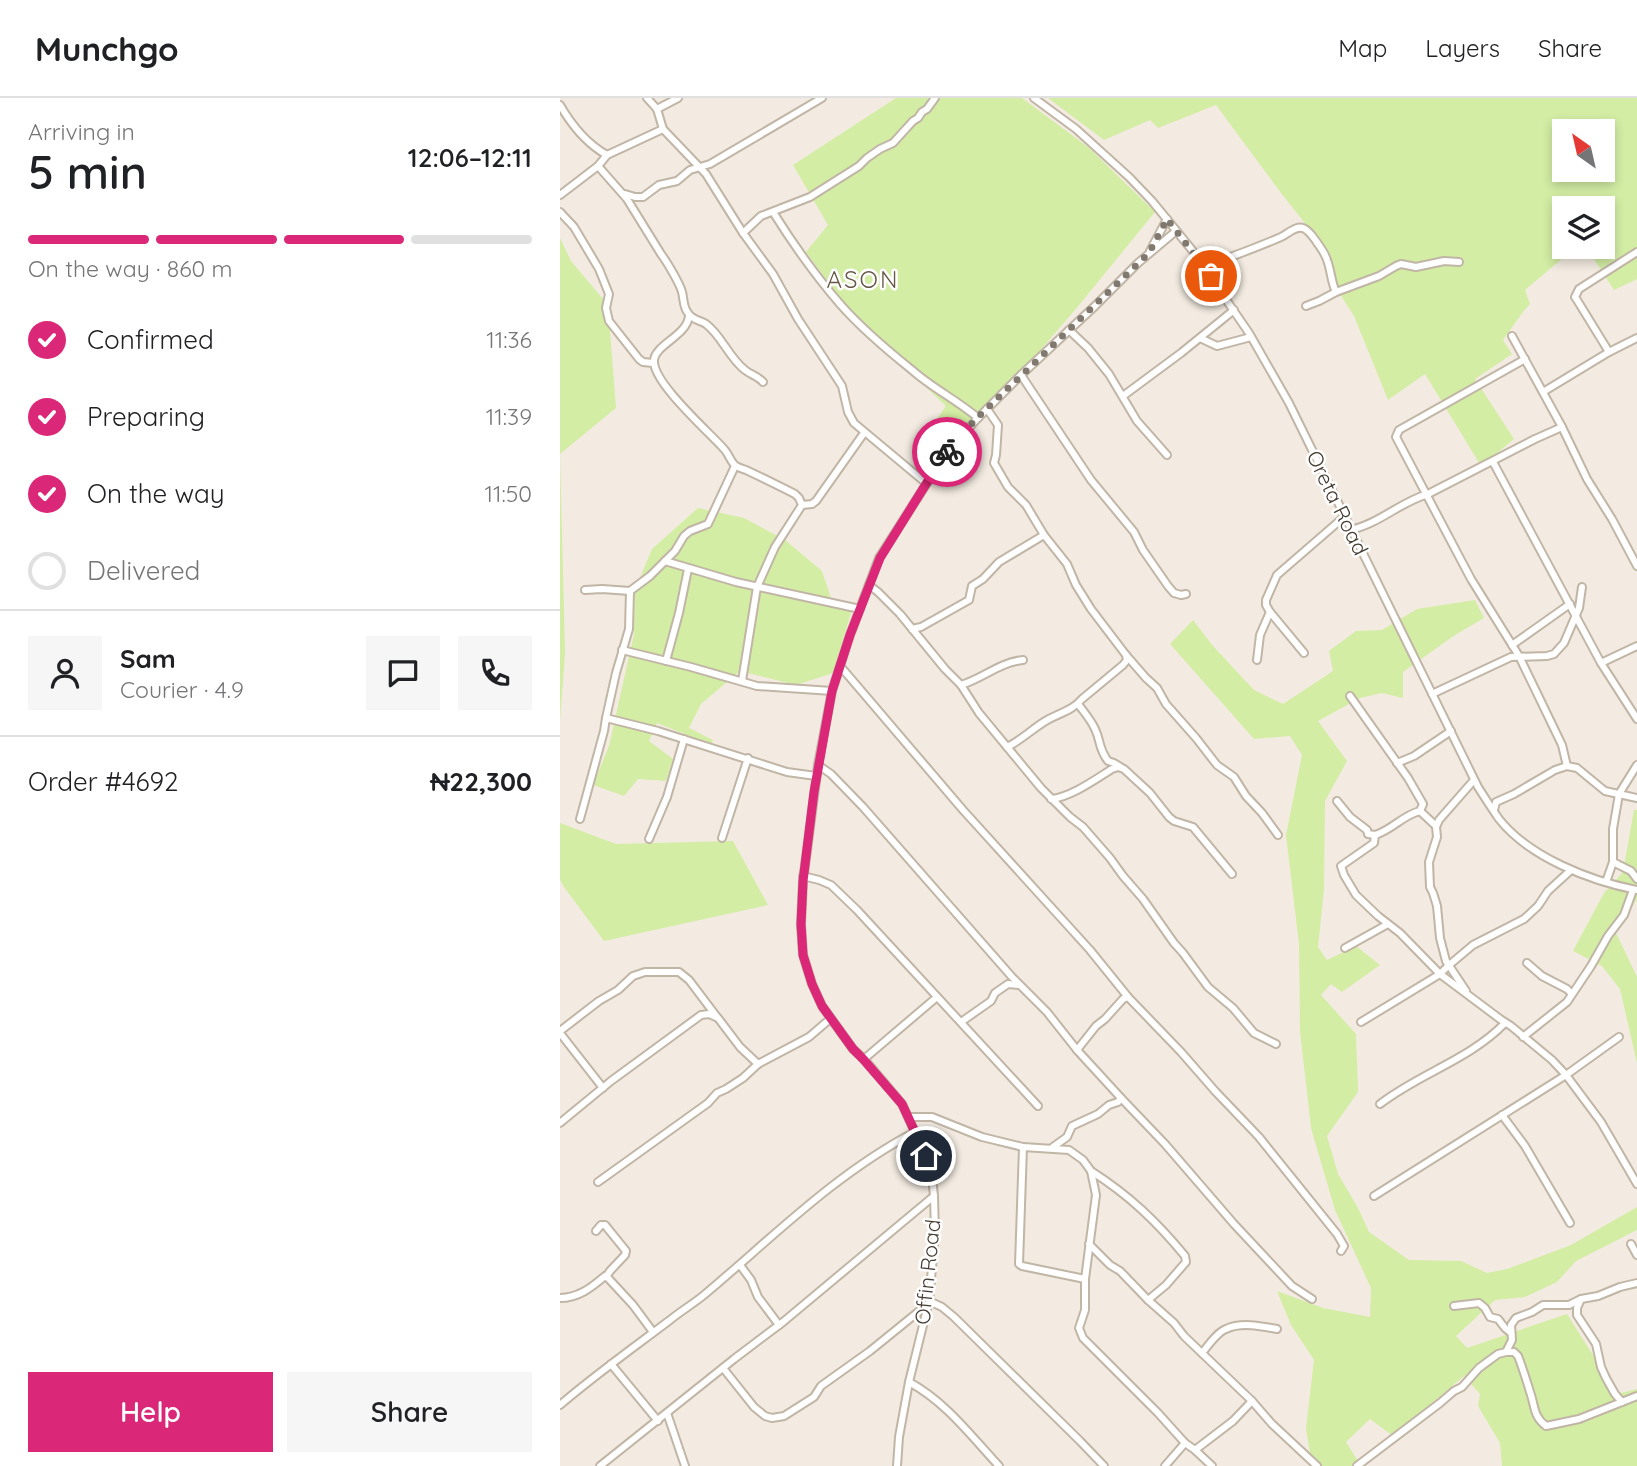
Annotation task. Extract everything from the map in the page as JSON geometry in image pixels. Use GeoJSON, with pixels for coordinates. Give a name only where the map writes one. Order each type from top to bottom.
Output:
{"type":"FeatureCollection","features":[{"type":"Feature","properties":{"kind":"street"},"geometry":{"type":"LineString","coordinates":[[648,98],[657,109],[663,128],[706,174],[768,267],[819,353],[842,386],[850,418],[864,433],[926,484]]}},
{"type":"Feature","properties":{"kind":"street"},"geometry":{"type":"LineString","coordinates":[[657,109],[678,98]]}},
{"type":"Feature","properties":{"kind":"street"},"geometry":{"type":"LineString","coordinates":[[621,192],[643,197],[659,186],[677,181],[690,170],[710,164],[822,98]]}},
{"type":"Feature","properties":{"kind":"street"},"geometry":{"type":"LineString","coordinates":[[743,233],[761,216],[810,197],[859,166],[880,149],[893,144],[934,98]]}},
{"type":"Feature","properties":{"kind":"street","name":"Oreta Road"},"geometry":{"type":"LineString","coordinates":[[1034,98],[1076,129],[1129,177],[1167,219],[1234,310],[1289,403],[1474,780],[1501,821],[1526,845],[1555,863],[1635,890]]}},
{"type":"Feature","properties":{"kind":"street"},"geometry":{"type":"LineString","coordinates":[[560,105],[576,129],[607,155]]}},
{"type":"Feature","properties":{"kind":"street"},"geometry":{"type":"LineString","coordinates":[[560,195],[598,166],[607,155],[663,128]]}},
{"type":"Feature","properties":{"kind":"street"},"geometry":{"type":"LineString","coordinates":[[598,166],[621,192],[668,263],[681,289],[689,316],[683,330],[654,358],[653,363],[660,378],[688,413],[726,451],[735,466],[795,494],[802,505]]}},
{"type":"Feature","properties":{"kind":"street"},"geometry":{"type":"LineString","coordinates":[[560,212],[574,227],[599,269],[609,294],[606,308],[609,321],[639,359],[653,363]]}},
{"type":"Feature","properties":{"kind":"street"},"geometry":{"type":"LineString","coordinates":[[773,212],[804,260],[840,305],[914,373],[978,418]]}},
{"type":"Feature","properties":{"kind":"street"},"geometry":{"type":"LineString","coordinates":[[1149,253],[1167,219]]}},
{"type":"Feature","properties":{"kind":"street"},"geometry":{"type":"LineString","coordinates":[[1204,267],[1262,246],[1301,228],[1313,236],[1324,253],[1336,292]]}},
{"type":"Feature","properties":{"kind":"street"},"geometry":{"type":"LineString","coordinates":[[1149,253],[1176,231]]}},
{"type":"Feature","properties":{"kind":"street"},"geometry":{"type":"LineString","coordinates":[[1609,352],[1577,300],[1576,293],[1578,289],[1637,252]]}},
{"type":"Feature","properties":{"kind":"street","name":"Offin Road"},"geometry":{"type":"LineString","coordinates":[[897,1466],[899,1437],[909,1382],[928,1303],[935,1234],[934,1196],[926,1156],[902,1104],[853,1049],[822,1006],[803,955],[803,877],[816,776],[832,691],[880,558],[945,455],[1021,375],[1149,253]]}},
{"type":"Feature","properties":{"kind":"street"},"geometry":{"type":"LineString","coordinates":[[1306,306],[1401,264],[1416,267],[1444,261],[1459,262]]}},
{"type":"Feature","properties":{"kind":"street"},"geometry":{"type":"LineString","coordinates":[[1123,396],[1234,310]]}},
{"type":"Feature","properties":{"kind":"street"},"geometry":{"type":"LineString","coordinates":[[689,316],[706,324],[722,341],[735,361],[763,382]]}},
{"type":"Feature","properties":{"kind":"street"},"geometry":{"type":"LineString","coordinates":[[1069,330],[1110,374],[1137,421],[1167,456]]}},
{"type":"Feature","properties":{"kind":"street"},"geometry":{"type":"LineString","coordinates":[[1512,336],[1562,426],[1587,480],[1637,566]]}},
{"type":"Feature","properties":{"kind":"street"},"geometry":{"type":"LineString","coordinates":[[1200,338],[1217,346],[1251,337]]}},
{"type":"Feature","properties":{"kind":"street"},"geometry":{"type":"LineString","coordinates":[[1543,392],[1637,338]]}},
{"type":"Feature","properties":{"kind":"street"},"geometry":{"type":"LineString","coordinates":[[1525,359],[1396,434],[1471,579],[1519,656],[1562,745],[1567,766]]}},
{"type":"Feature","properties":{"kind":"street"},"geometry":{"type":"LineString","coordinates":[[1021,375],[1091,480],[1134,532],[1168,586],[1174,593],[1186,594]]}},
{"type":"Feature","properties":{"kind":"street"},"geometry":{"type":"LineString","coordinates":[[987,409],[998,425],[994,463],[1008,487],[1026,505],[1044,535],[1067,564],[1076,586],[1091,609],[1217,765],[1234,777],[1278,835]]}},
{"type":"Feature","properties":{"kind":"street"},"geometry":{"type":"LineString","coordinates":[[1350,530],[1369,524],[1562,426]]}},
{"type":"Feature","properties":{"kind":"street"},"geometry":{"type":"LineString","coordinates":[[802,505],[816,501],[864,433]]}},
{"type":"Feature","properties":{"kind":"street"},"geometry":{"type":"LineString","coordinates":[[1493,461],[1601,663],[1637,719]]}},
{"type":"Feature","properties":{"kind":"street"},"geometry":{"type":"LineString","coordinates":[[585,590],[630,591],[650,576],[675,551],[684,536],[708,524],[735,466]]}},
{"type":"Feature","properties":{"kind":"street"},"geometry":{"type":"LineString","coordinates":[[742,681],[757,587],[775,547],[802,505]]}},
{"type":"Feature","properties":{"kind":"street"},"geometry":{"type":"LineString","coordinates":[[1304,653],[1270,612],[1266,600],[1277,575],[1344,517]]}},
{"type":"Feature","properties":{"kind":"street"},"geometry":{"type":"LineString","coordinates":[[912,629],[921,627],[969,600],[972,586],[989,574],[999,562],[1044,535]]}},
{"type":"Feature","properties":{"kind":"street"},"geometry":{"type":"LineString","coordinates":[[665,561],[757,587],[860,609]]}},
{"type":"Feature","properties":{"kind":"street"},"geometry":{"type":"LineString","coordinates":[[666,661],[688,569]]}},
{"type":"Feature","properties":{"kind":"street"},"geometry":{"type":"LineString","coordinates":[[869,585],[961,685],[979,713],[1051,799],[1083,827],[1110,858],[1208,986],[1233,1008],[1254,1033],[1276,1044]]}},
{"type":"Feature","properties":{"kind":"street"},"geometry":{"type":"LineString","coordinates":[[1432,694],[1511,657],[1547,656],[1559,650],[1576,615],[1582,587]]}},
{"type":"Feature","properties":{"kind":"street"},"geometry":{"type":"LineString","coordinates":[[580,819],[629,629],[630,591]]}},
{"type":"Feature","properties":{"kind":"street"},"geometry":{"type":"LineString","coordinates":[[1512,645],[1570,604]]}},
{"type":"Feature","properties":{"kind":"street"},"geometry":{"type":"LineString","coordinates":[[1257,660],[1260,635],[1270,612]]}},
{"type":"Feature","properties":{"kind":"street"},"geometry":{"type":"LineString","coordinates":[[1601,663],[1637,646]]}},
{"type":"Feature","properties":{"kind":"street"},"geometry":{"type":"LineString","coordinates":[[622,650],[757,686],[832,691]]}},
{"type":"Feature","properties":{"kind":"street"},"geometry":{"type":"LineString","coordinates":[[1007,747],[1049,719],[1078,705],[1123,665],[1127,660],[1126,655]]}},
{"type":"Feature","properties":{"kind":"street"},"geometry":{"type":"LineString","coordinates":[[961,685],[995,669],[1023,660]]}},
{"type":"Feature","properties":{"kind":"street"},"geometry":{"type":"LineString","coordinates":[[841,667],[962,810],[1090,950],[1128,997],[1259,1137],[1343,1241],[1342,1251]]}},
{"type":"Feature","properties":{"kind":"street"},"geometry":{"type":"LineString","coordinates":[[1337,801],[1368,834],[1376,835],[1406,816],[1420,811],[1423,804],[1408,778],[1350,696]]}},
{"type":"Feature","properties":{"kind":"street"},"geometry":{"type":"LineString","coordinates":[[1078,705],[1096,729],[1104,757],[1119,765],[1150,793],[1174,821],[1193,828],[1232,874]]}},
{"type":"Feature","properties":{"kind":"street"},"geometry":{"type":"LineString","coordinates":[[606,718],[748,758],[787,772],[816,776]]}},
{"type":"Feature","properties":{"kind":"street"},"geometry":{"type":"LineString","coordinates":[[1396,763],[1414,756],[1451,731]]}},
{"type":"Feature","properties":{"kind":"street"},"geometry":{"type":"LineString","coordinates":[[649,839],[667,797],[684,739]]}},
{"type":"Feature","properties":{"kind":"street"},"geometry":{"type":"LineString","coordinates":[[722,838],[748,758]]}},
{"type":"Feature","properties":{"kind":"street"},"geometry":{"type":"LineString","coordinates":[[818,765],[831,774],[863,807],[1234,1224],[1292,1286],[1312,1299]]}},
{"type":"Feature","properties":{"kind":"street"},"geometry":{"type":"LineString","coordinates":[[1606,882],[1613,862],[1619,794],[1637,765]]}},
{"type":"Feature","properties":{"kind":"street"},"geometry":{"type":"LineString","coordinates":[[1494,810],[1496,802],[1567,766],[1577,768],[1605,791],[1637,798]]}},
{"type":"Feature","properties":{"kind":"street"},"geometry":{"type":"LineString","coordinates":[[1051,799],[1069,794],[1112,768],[1123,769]]}},
{"type":"Feature","properties":{"kind":"street"},"geometry":{"type":"LineString","coordinates":[[1470,997],[1448,966],[1440,938],[1437,906],[1430,887],[1429,862],[1439,820],[1474,780]]}},
{"type":"Feature","properties":{"kind":"street"},"geometry":{"type":"LineString","coordinates":[[1420,811],[1436,826]]}},
{"type":"Feature","properties":{"kind":"street"},"geometry":{"type":"LineString","coordinates":[[1376,835],[1374,843],[1341,866],[1356,895],[1400,933],[1440,974],[1552,1060],[1566,1074],[1601,1122],[1637,1184]]}},
{"type":"Feature","properties":{"kind":"street"},"geometry":{"type":"LineString","coordinates":[[1613,862],[1631,871],[1637,878]]}},
{"type":"Feature","properties":{"kind":"street"},"geometry":{"type":"LineString","coordinates":[[1361,1022],[1440,974],[1473,945],[1524,919],[1571,870]]}},
{"type":"Feature","properties":{"kind":"street"},"geometry":{"type":"LineString","coordinates":[[803,877],[831,885],[1038,1106]]}},
{"type":"Feature","properties":{"kind":"street"},"geometry":{"type":"LineString","coordinates":[[1523,1037],[1564,1005],[1573,994],[1624,915],[1635,890]]}},
{"type":"Feature","properties":{"kind":"street"},"geometry":{"type":"LineString","coordinates":[[1345,948],[1388,924]]}},
{"type":"Feature","properties":{"kind":"street"},"geometry":{"type":"LineString","coordinates":[[1527,963],[1573,994]]}},
{"type":"Feature","properties":{"kind":"street"},"geometry":{"type":"LineString","coordinates":[[603,1088],[560,1032],[633,976],[645,972],[679,972],[689,980],[733,1039],[758,1064]]}},
{"type":"Feature","properties":{"kind":"street"},"geometry":{"type":"LineString","coordinates":[[961,1022],[991,1001],[995,993],[1008,985],[1020,985]]}},
{"type":"Feature","properties":{"kind":"street"},"geometry":{"type":"LineString","coordinates":[[863,1059],[937,997]]}},
{"type":"Feature","properties":{"kind":"street"},"geometry":{"type":"LineString","coordinates":[[1077,1050],[1096,1026],[1128,997]]}},
{"type":"Feature","properties":{"kind":"street"},"geometry":{"type":"LineString","coordinates":[[560,1123],[701,1015],[709,1014],[718,1018]]}},
{"type":"Feature","properties":{"kind":"street"},"geometry":{"type":"LineString","coordinates":[[598,1182],[708,1103],[717,1093],[743,1078],[758,1064],[809,1037],[830,1018]]}},
{"type":"Feature","properties":{"kind":"street"},"geometry":{"type":"LineString","coordinates":[[1380,1104],[1403,1087],[1483,1044],[1505,1023]]}},
{"type":"Feature","properties":{"kind":"street"},"geometry":{"type":"LineString","coordinates":[[1374,1196],[1566,1074],[1619,1037]]}},
{"type":"Feature","properties":{"kind":"street"},"geometry":{"type":"LineString","coordinates":[[1051,1148],[1067,1138],[1072,1126],[1098,1114],[1121,1098]]}},
{"type":"Feature","properties":{"kind":"street"},"geometry":{"type":"LineString","coordinates":[[1502,1115],[1525,1146],[1570,1223]]}},
{"type":"Feature","properties":{"kind":"street"},"geometry":{"type":"LineString","coordinates":[[909,1117],[932,1117],[982,1137],[1023,1147],[1069,1150],[1077,1154],[1091,1171],[1127,1195],[1152,1218],[1185,1256],[1186,1262],[1166,1285],[1148,1300]]}},
{"type":"Feature","properties":{"kind":"street"},"geometry":{"type":"LineString","coordinates":[[560,1405],[700,1298],[854,1169],[891,1144],[915,1132]]}},
{"type":"Feature","properties":{"kind":"street"},"geometry":{"type":"LineString","coordinates":[[1023,1147],[1019,1264],[1085,1279]]}},
{"type":"Feature","properties":{"kind":"street"},"geometry":{"type":"LineString","coordinates":[[1091,1171],[1096,1195],[1085,1279],[1085,1310],[1079,1328],[1083,1338],[1185,1443],[1212,1466]]}},
{"type":"Feature","properties":{"kind":"street"},"geometry":{"type":"LineString","coordinates":[[600,1466],[779,1325],[934,1196]]}},
{"type":"Feature","properties":{"kind":"street"},"geometry":{"type":"LineString","coordinates":[[560,1298],[583,1293],[607,1277],[625,1255],[626,1251],[605,1224],[596,1231]]}},
{"type":"Feature","properties":{"kind":"street"},"geometry":{"type":"LineString","coordinates":[[1089,1244],[1174,1323],[1184,1336],[1317,1466]]}},
{"type":"Feature","properties":{"kind":"street"},"geometry":{"type":"LineString","coordinates":[[1631,1244],[1637,1255]]}},
{"type":"Feature","properties":{"kind":"street"},"geometry":{"type":"LineString","coordinates":[[740,1265],[751,1280],[758,1297],[779,1325]]}},
{"type":"Feature","properties":{"kind":"street"},"geometry":{"type":"LineString","coordinates":[[607,1277],[653,1332]]}},
{"type":"Feature","properties":{"kind":"street"},"geometry":{"type":"LineString","coordinates":[[1506,1352],[1512,1340],[1512,1321],[1543,1305],[1569,1305],[1637,1283]]}},
{"type":"Feature","properties":{"kind":"street"},"geometry":{"type":"LineString","coordinates":[[1581,1299],[1577,1315],[1596,1344],[1601,1367],[1622,1402]]}},
{"type":"Feature","properties":{"kind":"street"},"geometry":{"type":"LineString","coordinates":[[723,1368],[754,1407],[765,1416],[784,1416],[814,1397],[821,1386],[870,1351],[928,1303],[942,1307],[954,1317],[1104,1466]]}},
{"type":"Feature","properties":{"kind":"street"},"geometry":{"type":"LineString","coordinates":[[1454,1306],[1479,1303],[1490,1317],[1498,1319],[1510,1332]]}},
{"type":"Feature","properties":{"kind":"street"},"geometry":{"type":"LineString","coordinates":[[1202,1353],[1227,1328],[1254,1325],[1277,1329]]}},
{"type":"Feature","properties":{"kind":"street"},"geometry":{"type":"LineString","coordinates":[[1357,1466],[1462,1387],[1493,1357],[1506,1352],[1514,1352],[1518,1356],[1533,1409],[1546,1426],[1579,1419],[1637,1396]]}},
{"type":"Feature","properties":{"kind":"street"},"geometry":{"type":"LineString","coordinates":[[611,1364],[658,1421]]}},
{"type":"Feature","properties":{"kind":"street"},"geometry":{"type":"LineString","coordinates":[[909,1382],[943,1405],[999,1466]]}},
{"type":"Feature","properties":{"kind":"street"},"geometry":{"type":"LineString","coordinates":[[1195,1450],[1233,1421],[1252,1401]]}},
{"type":"Feature","properties":{"kind":"street"},"geometry":{"type":"LineString","coordinates":[[667,1413],[685,1466]]}},
{"type":"Feature","properties":{"kind":"street"},"geometry":{"type":"LineString","coordinates":[[1166,1466],[1185,1443]]}},
{"type":"Feature","properties":{"kind":"green space"},"geometry":{"type":"Polygon","coordinates":[[[896,98],[1022,98],[1088,147],[1155,212],[1036,355],[945,447],[928,432],[946,406],[857,322],[806,252],[828,225],[793,165],[896,98]]]}},
{"type":"Feature","properties":{"kind":"green space"},"geometry":{"type":"Polygon","coordinates":[[[1048,98],[1637,98],[1637,279],[1614,290],[1594,259],[1615,259],[1615,196],[1552,196],[1552,259],[1562,259],[1525,290],[1530,304],[1503,340],[1512,354],[1475,379],[1514,439],[1481,466],[1425,374],[1388,400],[1354,316],[1336,288],[1331,256],[1216,105],[1158,128],[1150,120],[1104,140],[1048,98]]]}},
{"type":"Feature","properties":{"kind":"green space"},"geometry":{"type":"Polygon","coordinates":[[[560,238],[571,261],[608,305],[616,408],[560,454],[560,238]]]}},
{"type":"Feature","properties":{"kind":"green space"},"geometry":{"type":"Polygon","coordinates":[[[560,454],[565,653],[560,721],[560,454]]]}},
{"type":"Feature","properties":{"kind":"green space"},"geometry":{"type":"Polygon","coordinates":[[[698,508],[744,518],[785,540],[822,571],[831,598],[854,603],[833,673],[796,685],[740,671],[701,704],[689,728],[713,740],[712,743],[657,723],[649,741],[673,759],[666,781],[638,779],[624,796],[593,785],[609,746],[634,634],[635,590],[652,549],[698,508]]]}},
{"type":"Feature","properties":{"kind":"green space"},"geometry":{"type":"Polygon","coordinates":[[[1475,600],[1484,618],[1403,672],[1403,698],[1382,693],[1360,698],[1318,721],[1347,761],[1325,801],[1324,889],[1318,947],[1327,960],[1356,946],[1380,965],[1342,992],[1331,984],[1321,995],[1356,1034],[1358,1092],[1327,1136],[1338,1174],[1369,1232],[1409,1260],[1461,1261],[1487,1273],[1507,1269],[1571,1245],[1637,1207],[1637,1230],[1576,1261],[1557,1282],[1525,1297],[1495,1300],[1456,1336],[1467,1348],[1567,1314],[1612,1385],[1621,1393],[1637,1389],[1637,1466],[1502,1466],[1500,1443],[1478,1406],[1480,1394],[1464,1376],[1393,1436],[1370,1419],[1346,1442],[1358,1461],[1355,1466],[1312,1466],[1306,1428],[1314,1360],[1291,1325],[1277,1291],[1323,1308],[1370,1317],[1371,1288],[1335,1210],[1311,1128],[1300,1031],[1299,944],[1286,835],[1302,755],[1290,736],[1254,739],[1170,644],[1193,620],[1254,690],[1283,704],[1333,671],[1329,651],[1356,631],[1382,630],[1417,609],[1475,600]]]}},
{"type":"Feature","properties":{"kind":"green space"},"geometry":{"type":"Polygon","coordinates":[[[1634,810],[1637,810],[1637,899],[1616,933],[1637,977],[1637,1063],[1620,989],[1602,966],[1573,951],[1604,893],[1623,872],[1634,810]]]}},
{"type":"Feature","properties":{"kind":"green space"},"geometry":{"type":"Polygon","coordinates":[[[560,823],[616,844],[733,841],[768,905],[604,941],[560,880],[560,823]]]}},
{"type":"Feature","properties":{"kind":"way so far"},"geometry":{"type":"LineString","coordinates":[[947,452],[976,419],[1149,253],[1167,219],[1211,276]]}},
{"type":"Feature","properties":{"kind":"district","name":"ASON"},"geometry":{"type":"Point","coordinates":[863,280]}},
{"type":"Feature","properties":{"kind":"route"},"geometry":{"type":"LineString","coordinates":[[926,1156],[902,1104],[853,1049],[822,1006],[803,955],[801,924],[803,881],[814,792],[832,691],[880,558],[947,452]]}}]}
